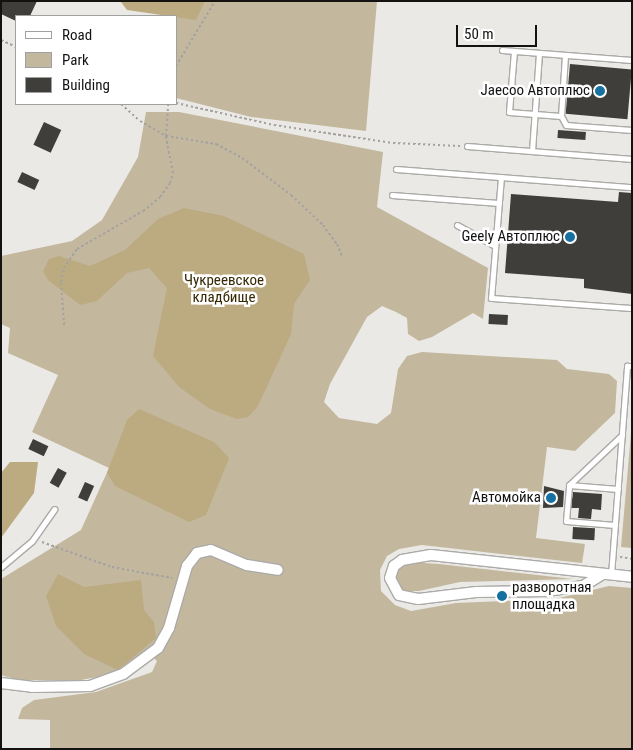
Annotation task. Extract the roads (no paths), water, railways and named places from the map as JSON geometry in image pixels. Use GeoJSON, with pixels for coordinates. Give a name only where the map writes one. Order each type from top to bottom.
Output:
{"type":"FeatureCollection","features":[{"type":"Feature","properties":{"kind":"street"},"geometry":{"type":"LineString","coordinates":[[1,683],[32,687],[90,686],[123,674],[158,648],[169,628],[186,566],[198,552],[211,550],[247,565],[278,570]]}},
{"type":"Feature","properties":{"kind":"street"},"geometry":{"type":"LineString","coordinates":[[607,575],[583,586],[546,591],[463,593],[418,599],[400,595],[390,578],[394,566],[416,555],[632,577]]}},
{"type":"Feature","properties":{"kind":"lane"},"geometry":{"type":"LineString","coordinates":[[502,50],[632,60]]}},
{"type":"Feature","properties":{"kind":"lane"},"geometry":{"type":"LineString","coordinates":[[514,51],[509,112],[561,116]]}},
{"type":"Feature","properties":{"kind":"lane"},"geometry":{"type":"LineString","coordinates":[[532,151],[539,53]]}},
{"type":"Feature","properties":{"kind":"lane"},"geometry":{"type":"LineString","coordinates":[[565,55],[561,116],[566,125],[632,130]]}},
{"type":"Feature","properties":{"kind":"lane"},"geometry":{"type":"LineString","coordinates":[[467,146],[632,159]]}},
{"type":"Feature","properties":{"kind":"lane"},"geometry":{"type":"LineString","coordinates":[[396,169],[632,187]]}},
{"type":"Feature","properties":{"kind":"lane"},"geometry":{"type":"LineString","coordinates":[[500,177],[491,298],[632,308]]}},
{"type":"Feature","properties":{"kind":"lane"},"geometry":{"type":"LineString","coordinates":[[392,195],[499,203]]}},
{"type":"Feature","properties":{"kind":"lane"},"geometry":{"type":"LineString","coordinates":[[457,225],[495,246]]}},
{"type":"Feature","properties":{"kind":"lane"},"geometry":{"type":"LineString","coordinates":[[607,575],[612,556],[615,525],[627,366],[632,366]]}},
{"type":"Feature","properties":{"kind":"lane"},"geometry":{"type":"LineString","coordinates":[[615,525],[566,521],[568,485],[622,434]]}},
{"type":"Feature","properties":{"kind":"lane"},"geometry":{"type":"LineString","coordinates":[[568,485],[618,489]]}},
{"type":"Feature","properties":{"kind":"lane"},"geometry":{"type":"LineString","coordinates":[[1,567],[32,541],[54,509]]}},
{"type":"Feature","properties":{"kind":"place","name":"Jaecoo Автоплюс"},"geometry":{"type":"Point","coordinates":[600,91]}},
{"type":"Feature","properties":{"kind":"place","name":"Geely Автоплюс"},"geometry":{"type":"Point","coordinates":[570,237]}},
{"type":"Feature","properties":{"kind":"place","name":"Автомойка"},"geometry":{"type":"Point","coordinates":[551,498]}},
{"type":"Feature","properties":{"kind":"place","name":"разворотная площадка"},"geometry":{"type":"Point","coordinates":[502,596]}},
{"type":"Feature","properties":{"kind":"park label","name":"Чукреевское кладбище"},"geometry":{"type":"Point","coordinates":[224,288]}}]}
